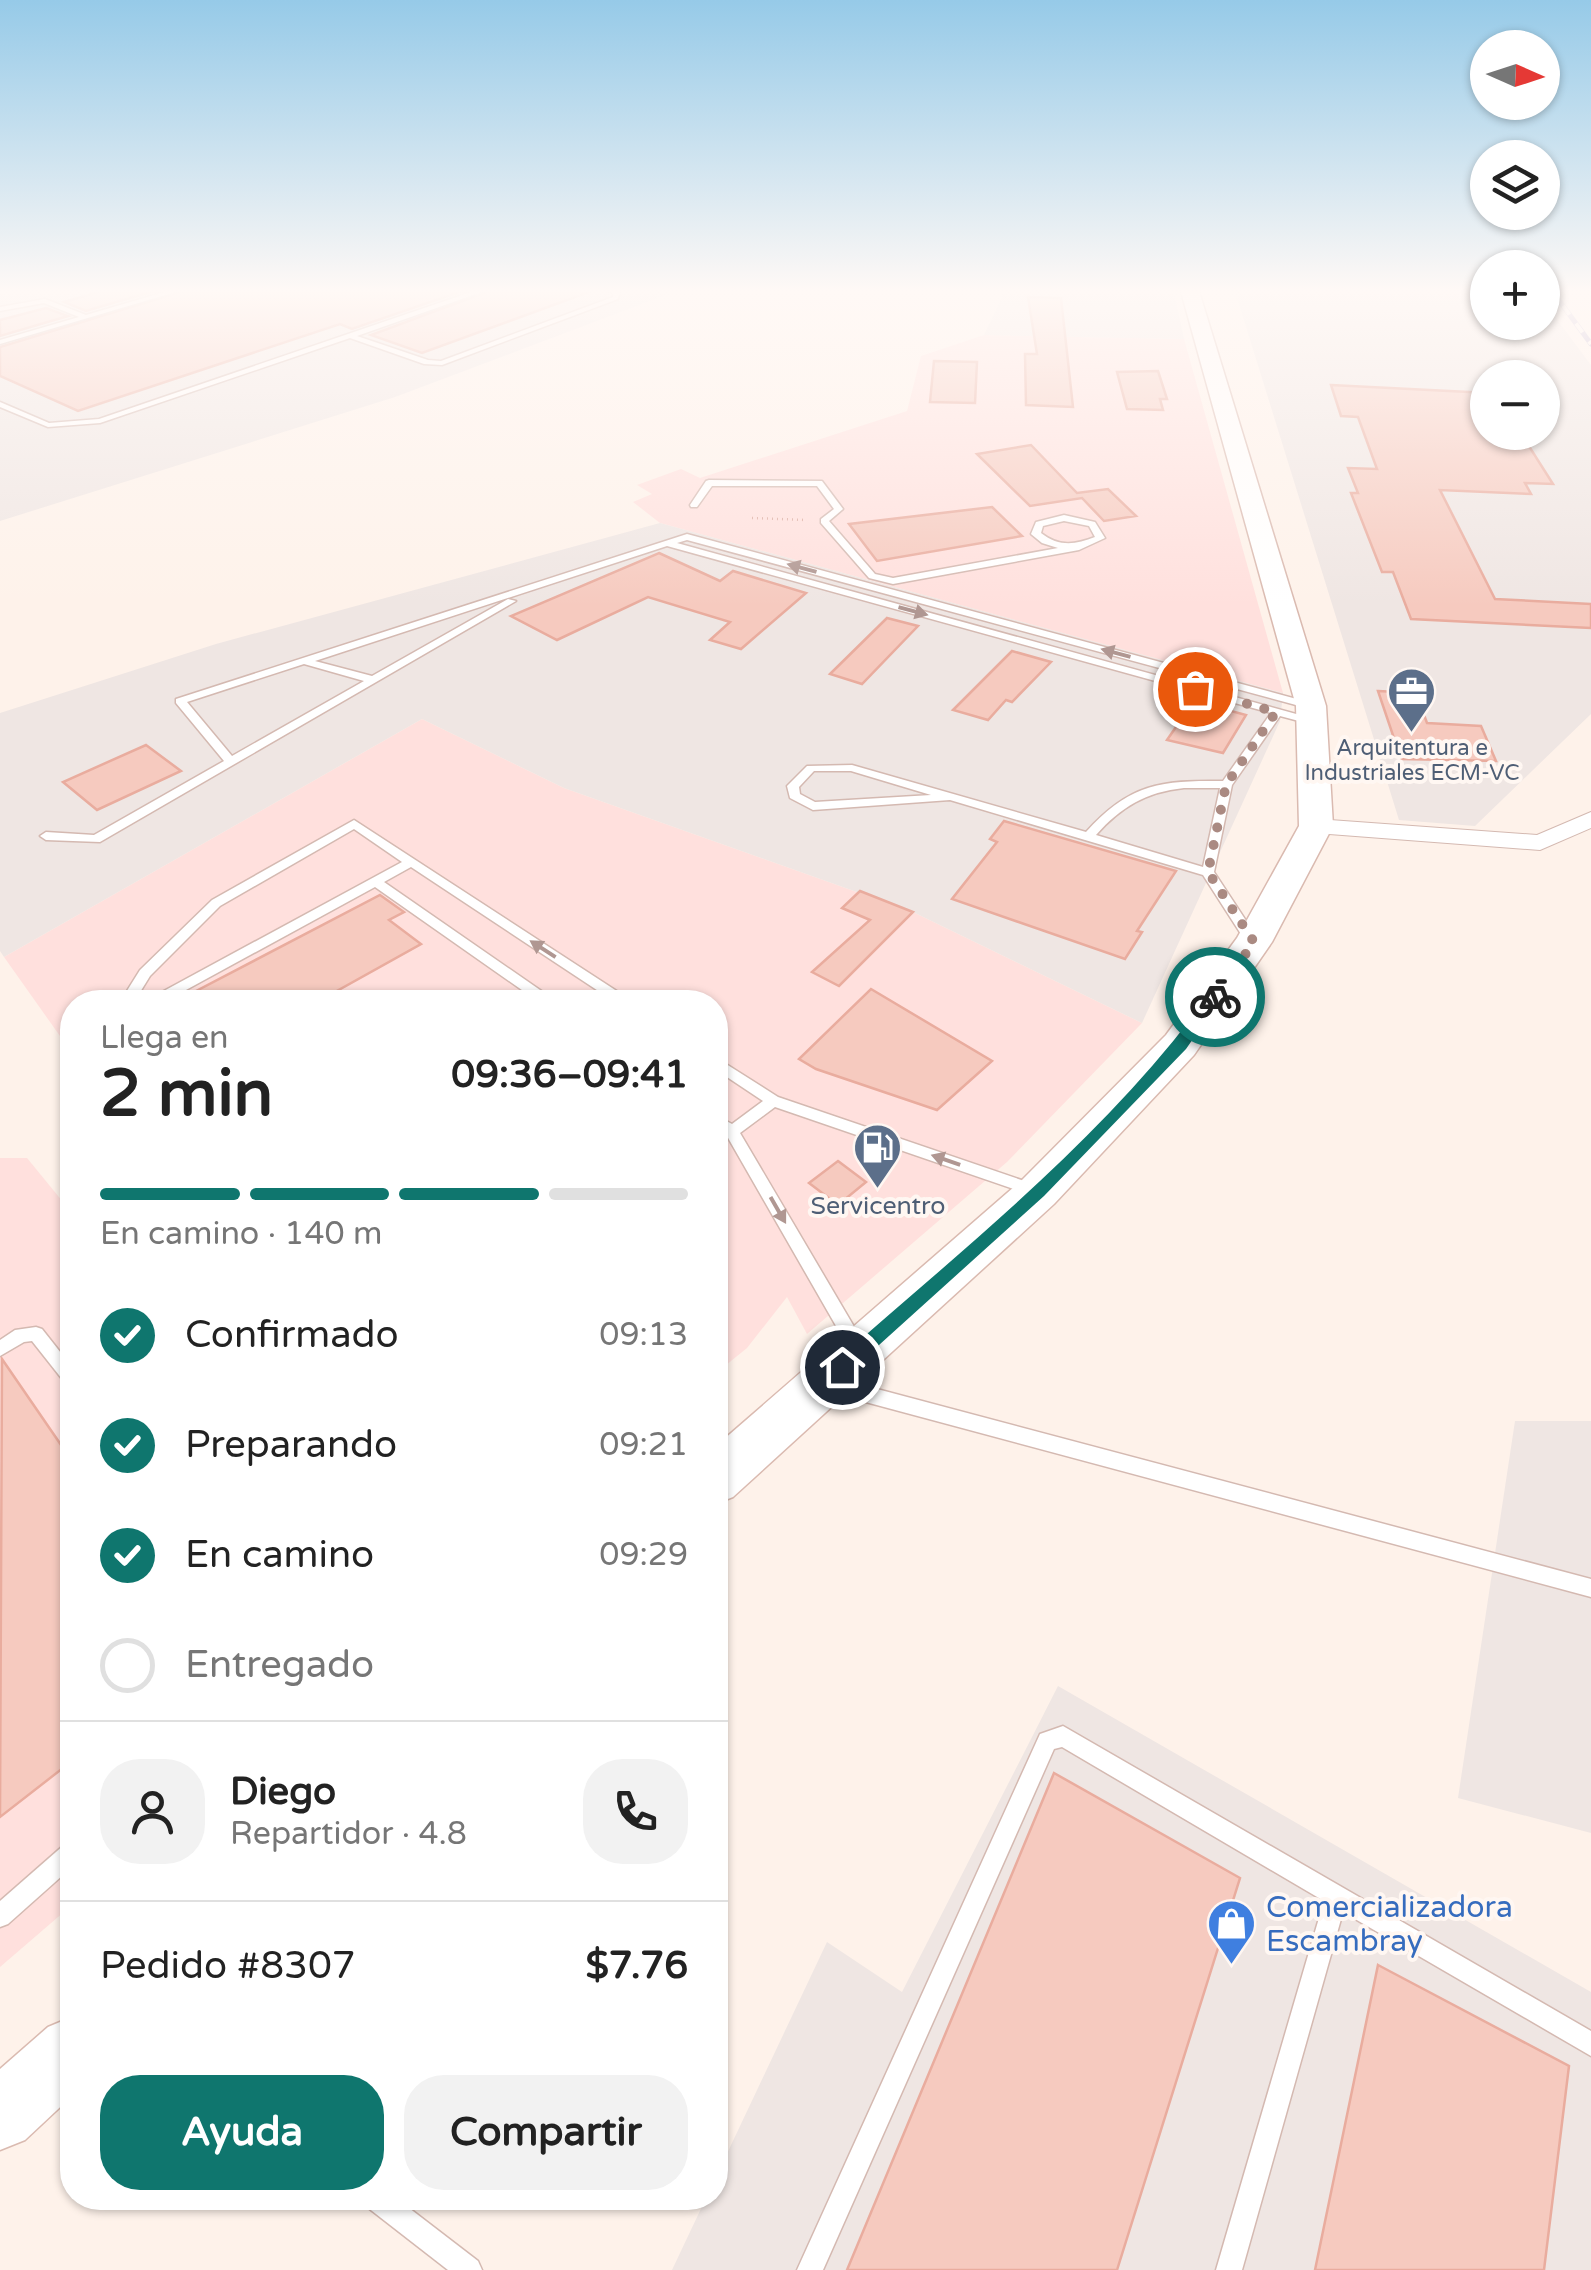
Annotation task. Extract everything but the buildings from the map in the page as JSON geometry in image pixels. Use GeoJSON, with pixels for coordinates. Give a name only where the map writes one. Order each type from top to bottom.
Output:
{"type":"FeatureCollection","features":[{"type":"Feature","properties":{"kind":"street"},"geometry":{"type":"LineString","coordinates":[[728,1468],[1038,1192],[1180,1045],[1254,942],[1316,826],[1300,713],[1217,394]]}},
{"type":"Feature","properties":{"kind":"street"},"geometry":{"type":"LineString","coordinates":[[1316,826],[1540,844],[1591,819]]}},
{"type":"Feature","properties":{"kind":"street"},"geometry":{"type":"LineString","coordinates":[[0,2116],[60,2062]]}},
{"type":"Feature","properties":{"kind":"lane"},"geometry":{"type":"LineString","coordinates":[[0,404],[48,425],[82,425],[176,394]]}},
{"type":"Feature","properties":{"kind":"lane"},"geometry":{"type":"LineString","coordinates":[[694,505],[710,483],[819,483],[839,509],[824,521],[872,576],[893,582],[1079,547],[1100,538],[1098,528],[1064,518],[1045,521],[1036,529],[1040,539],[1079,547]]}},
{"type":"Feature","properties":{"kind":"lane"},"geometry":{"type":"LineString","coordinates":[[231,762],[180,701],[687,536],[1300,713]]}},
{"type":"Feature","properties":{"kind":"lane"},"geometry":{"type":"LineString","coordinates":[[667,543],[1300,713]]}},
{"type":"Feature","properties":{"kind":"lane"},"geometry":{"type":"LineString","coordinates":[[46,836],[96,839],[541,584]]}},
{"type":"Feature","properties":{"kind":"lane"},"geometry":{"type":"LineString","coordinates":[[304,661],[373,680]]}},
{"type":"Feature","properties":{"kind":"lane"},"geometry":{"type":"LineString","coordinates":[[1208,872],[1226,785],[1300,713]]}},
{"type":"Feature","properties":{"kind":"lane"},"geometry":{"type":"LineString","coordinates":[[950,796],[814,806],[794,796],[793,786],[811,768],[832,765],[950,796],[1208,872],[1254,942]]}},
{"type":"Feature","properties":{"kind":"lane"},"geometry":{"type":"LineString","coordinates":[[1088,837],[1134,794],[1170,783],[1226,785]]}},
{"type":"Feature","properties":{"kind":"lane"},"geometry":{"type":"LineString","coordinates":[[134,990],[144,973],[216,903],[354,824],[606,990]]}},
{"type":"Feature","properties":{"kind":"lane"},"geometry":{"type":"LineString","coordinates":[[176,990],[411,862]]}},
{"type":"Feature","properties":{"kind":"lane"},"geometry":{"type":"LineString","coordinates":[[375,882],[531,990]]}},
{"type":"Feature","properties":{"kind":"lane"},"geometry":{"type":"LineString","coordinates":[[728,1071],[773,1101],[1038,1192]]}},
{"type":"Feature","properties":{"kind":"lane"},"geometry":{"type":"LineString","coordinates":[[732,1132],[773,1101]]}},
{"type":"Feature","properties":{"kind":"lane"},"geometry":{"type":"LineString","coordinates":[[728,1129],[860,1351]]}},
{"type":"Feature","properties":{"kind":"lane"},"geometry":{"type":"LineString","coordinates":[[0,1349],[21,1336],[36,1334],[60,1363]]}},
{"type":"Feature","properties":{"kind":"lane"},"geometry":{"type":"LineString","coordinates":[[824,1383],[1591,1588]]}},
{"type":"Feature","properties":{"kind":"lane"},"geometry":{"type":"LineString","coordinates":[[810,2270],[1047,1741],[1063,1736],[1591,2044]]}},
{"type":"Feature","properties":{"kind":"lane"},"geometry":{"type":"LineString","coordinates":[[0,1916],[60,1864]]}},
{"type":"Feature","properties":{"kind":"lane"},"geometry":{"type":"LineString","coordinates":[[1229,2270],[1336,1898]]}},
{"type":"Feature","properties":{"kind":"lane"},"geometry":{"type":"LineString","coordinates":[[392,2210],[469,2270]]}},
{"type":"Feature","properties":{"kind":"path"},"geometry":{"type":"LineString","coordinates":[[752,518],[824,521]]}},
{"type":"Feature","properties":{"kind":"shaded area"},"geometry":{"type":"Polygon","coordinates":[[[0,394],[403,394],[395,397],[0,521],[0,394]]]}},
{"type":"Feature","properties":{"kind":"shaded area"},"geometry":{"type":"Polygon","coordinates":[[[911,394],[1199,394],[1283,693],[660,523],[633,502],[652,494],[637,485],[681,469],[700,478],[907,411],[911,394]]]}},
{"type":"Feature","properties":{"kind":"shaded area"},"geometry":{"type":"Polygon","coordinates":[[[1267,394],[1470,394],[1470,450],[1560,450],[1560,394],[1591,394],[1591,714],[1475,826],[1399,820],[1267,394]]]}},
{"type":"Feature","properties":{"kind":"shaded area"},"geometry":{"type":"Polygon","coordinates":[[[660,523],[1283,693],[1280,721],[1142,1023],[913,912],[564,788],[422,719],[4,957],[0,951],[0,713],[216,644],[660,523]]]}},
{"type":"Feature","properties":{"kind":"shaded area"},"geometry":{"type":"Polygon","coordinates":[[[422,719],[564,788],[913,912],[1142,1023],[1007,1162],[807,1334],[787,1297],[747,1348],[728,1363],[728,990],[60,990],[60,1036],[4,957],[422,719]]]}},
{"type":"Feature","properties":{"kind":"shaded area"},"geometry":{"type":"Polygon","coordinates":[[[0,1158],[27,1158],[60,1198],[60,1915],[0,1967],[0,1158]]]}},
{"type":"Feature","properties":{"kind":"shaded area"},"geometry":{"type":"Polygon","coordinates":[[[1515,1421],[1591,1421],[1591,1833],[1458,1798],[1515,1421]]]}},
{"type":"Feature","properties":{"kind":"shaded area","name":"Comercializadora Escambray"},"geometry":{"type":"Polygon","coordinates":[[[1058,1686],[1591,1992],[1591,2270],[672,2270],[700,2210],[728,2210],[728,2151],[827,1942],[902,1992],[1058,1686]]]}},
{"type":"Feature","properties":{"kind":"way so far"},"geometry":{"type":"LineString","coordinates":[[1195,689],[1276,712],[1226,785],[1208,872],[1254,942],[1215,997]]}},
{"type":"Feature","properties":{"kind":"place","name":"Arquitentura e Industriales ECM-VC"},"geometry":{"type":"Point","coordinates":[1412,734]}},
{"type":"Feature","properties":{"kind":"place","name":"Servicentro"},"geometry":{"type":"Point","coordinates":[878,1190]}},
{"type":"Feature","properties":{"kind":"place","name":"Comercializadora Escambray"},"geometry":{"type":"Point","coordinates":[1231,1966]}},
{"type":"Feature","properties":{"kind":"route"},"geometry":{"type":"LineString","coordinates":[[842,1367],[1038,1192],[1180,1045],[1215,997]]}}]}
